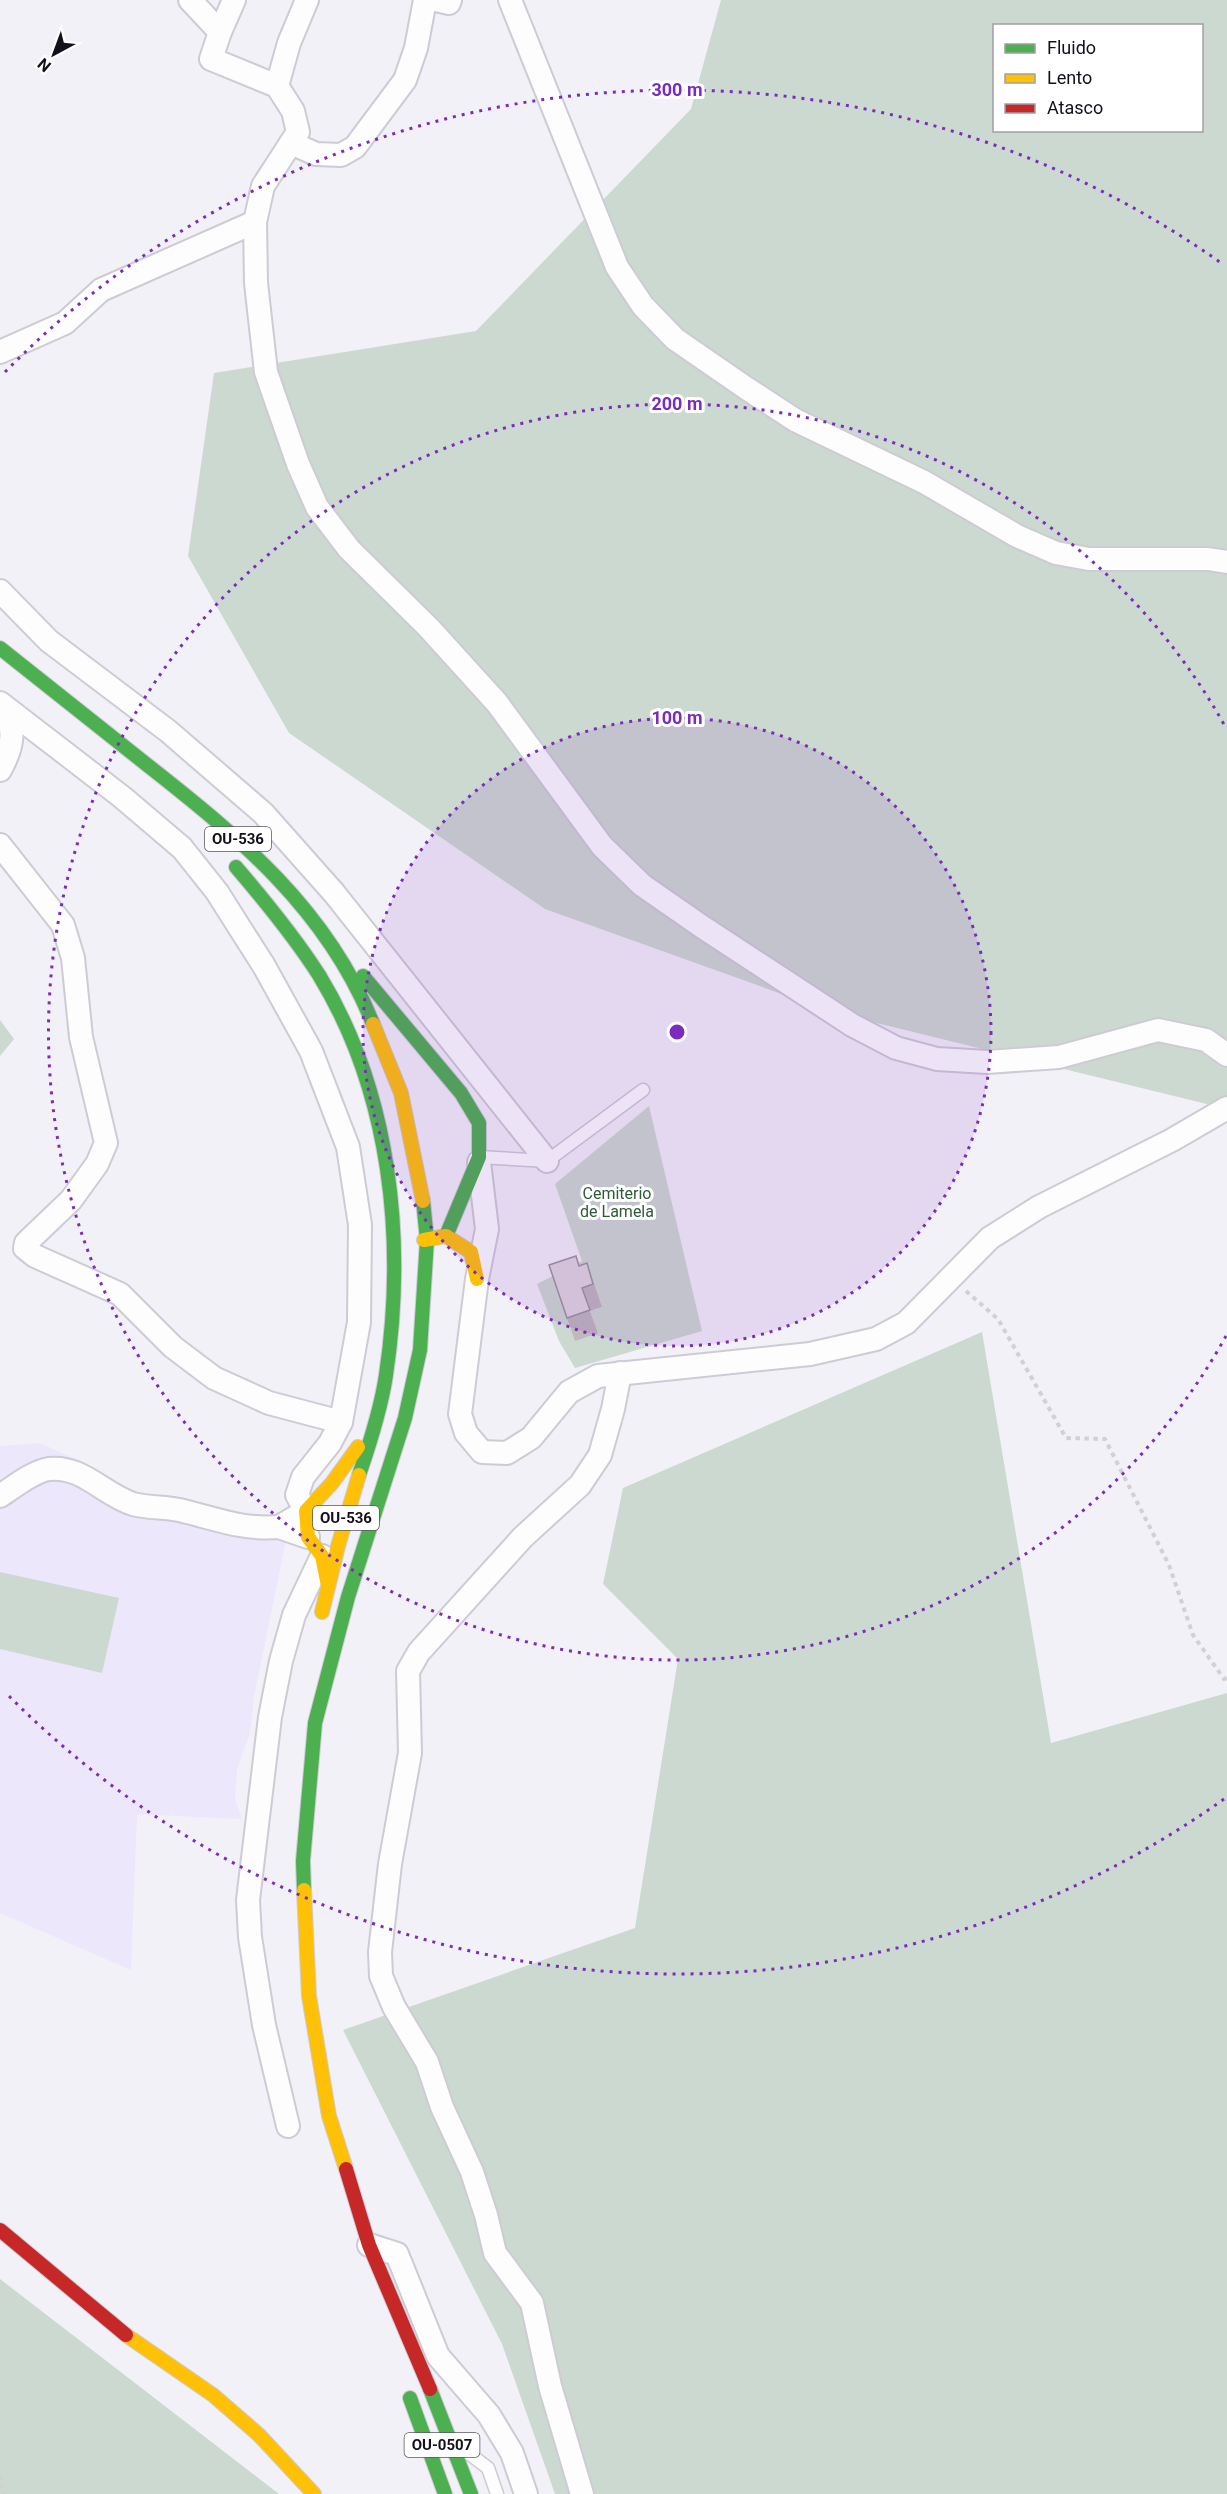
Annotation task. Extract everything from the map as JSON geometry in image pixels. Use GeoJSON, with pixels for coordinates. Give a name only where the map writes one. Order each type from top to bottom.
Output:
{"type":"FeatureCollection","features":[{"type":"Feature","properties":{"kind":"main road","name":"OU-536"},"geometry":{"type":"LineString","coordinates":[[0,648],[216,819],[281,880],[327,935],[368,1010],[407,1091],[427,1240],[420,1350],[405,1418],[348,1597],[315,1723],[303,1861],[309,1996],[327,2105],[369,2245]]}},
{"type":"Feature","properties":{"kind":"main road","name":"OU-536"},"geometry":{"type":"LineString","coordinates":[[229,859],[262,892],[309,955],[345,1025],[370,1090],[392,1187],[398,1253],[394,1323],[386,1379],[318,1626]]}},
{"type":"Feature","properties":{"kind":"main road"},"geometry":{"type":"LineString","coordinates":[[327,935],[461,1093],[479,1123],[478,1157],[446,1236]]}},
{"type":"Feature","properties":{"kind":"main road"},"geometry":{"type":"LineString","coordinates":[[309,955],[339,994],[359,1034],[390,1118],[402,1178]]}},
{"type":"Feature","properties":{"kind":"main road"},"geometry":{"type":"LineString","coordinates":[[432,1086],[461,1093]]}},
{"type":"Feature","properties":{"kind":"main road"},"geometry":{"type":"LineString","coordinates":[[390,1118],[407,1091]]}},
{"type":"Feature","properties":{"kind":"main road"},"geometry":{"type":"LineString","coordinates":[[410,1241],[446,1236],[471,1252],[477,1279]]}},
{"type":"Feature","properties":{"kind":"main road"},"geometry":{"type":"LineString","coordinates":[[386,1379],[405,1318],[408,1289]]}},
{"type":"Feature","properties":{"kind":"main road"},"geometry":{"type":"LineString","coordinates":[[307,1525],[354,1456],[378,1408]]}},
{"type":"Feature","properties":{"kind":"main road"},"geometry":{"type":"LineString","coordinates":[[307,1525],[333,1528],[346,1519],[364,1497],[378,1453],[405,1418]]}},
{"type":"Feature","properties":{"kind":"main road"},"geometry":{"type":"LineString","coordinates":[[307,1525],[322,1556],[328,1586]]}},
{"type":"Feature","properties":{"kind":"main road"},"geometry":{"type":"LineString","coordinates":[[0,2230],[118,2330],[213,2395],[259,2435],[314,2494]]}},
{"type":"Feature","properties":{"kind":"main road"},"geometry":{"type":"LineString","coordinates":[[429,2360],[433,2395],[471,2494]]}},
{"type":"Feature","properties":{"kind":"main road"},"geometry":{"type":"LineString","coordinates":[[406,2389],[445,2494]]}},
{"type":"Feature","properties":{"kind":"main road","name":"OU-0507"},"geometry":{"type":"LineString","coordinates":[[433,2395],[446,2471],[455,2494]]}},
{"type":"Feature","properties":{"kind":"street"},"geometry":{"type":"LineString","coordinates":[[190,0],[220,32]]}},
{"type":"Feature","properties":{"kind":"street"},"geometry":{"type":"LineString","coordinates":[[234,0],[220,32],[212,59],[278,86],[293,111],[298,132],[263,186],[255,222],[256,283],[266,372],[298,464],[317,507],[349,549],[429,628],[498,703],[602,846],[642,885],[852,1025],[896,1048],[937,1059],[987,1062],[1059,1057],[1158,1030],[1206,1040],[1227,1054]]}},
{"type":"Feature","properties":{"kind":"street"},"geometry":{"type":"LineString","coordinates":[[278,86],[289,43],[307,0]]}},
{"type":"Feature","properties":{"kind":"street"},"geometry":{"type":"LineString","coordinates":[[291,143],[316,154],[341,155],[355,147],[405,80],[426,0]]}},
{"type":"Feature","properties":{"kind":"street"},"geometry":{"type":"LineString","coordinates":[[436,0],[448,3],[450,0]]}},
{"type":"Feature","properties":{"kind":"street"},"geometry":{"type":"LineString","coordinates":[[510,0],[616,267],[643,306],[675,339],[795,420],[914,477],[1017,536],[1056,553],[1089,559],[1208,559],[1227,562]]}},
{"type":"Feature","properties":{"kind":"street"},"geometry":{"type":"LineString","coordinates":[[0,352],[65,323],[100,290],[255,222]]}},
{"type":"Feature","properties":{"kind":"street"},"geometry":{"type":"LineString","coordinates":[[0,591],[48,641],[168,731],[263,813],[334,894],[547,1161]]}},
{"type":"Feature","properties":{"kind":"street"},"geometry":{"type":"LineString","coordinates":[[0,704],[8,716],[13,731],[0,770]]}},
{"type":"Feature","properties":{"kind":"street"},"geometry":{"type":"LineString","coordinates":[[0,704],[122,797],[182,848],[229,911],[264,966],[311,1051],[348,1147],[360,1225],[359,1322],[341,1422],[330,1443],[303,1477],[297,1495],[307,1525],[255,1529],[215,1521],[180,1510],[132,1503],[73,1471],[48,1469],[34,1474],[0,1496]]}},
{"type":"Feature","properties":{"kind":"street"},"geometry":{"type":"LineString","coordinates":[[0,845],[63,925],[73,958],[81,1036],[106,1143],[97,1164],[71,1200],[26,1243],[25,1248],[35,1256],[120,1294],[173,1347],[214,1378],[269,1403],[341,1422]]}},
{"type":"Feature","properties":{"kind":"street"},"geometry":{"type":"LineString","coordinates":[[461,1093],[477,1073]]}},
{"type":"Feature","properties":{"kind":"street"},"geometry":{"type":"LineString","coordinates":[[478,1157],[487,1229],[477,1279],[460,1414],[466,1433],[482,1452],[507,1454],[531,1438],[569,1392],[598,1376],[810,1354],[876,1339],[906,1323],[990,1238],[1039,1207],[1172,1140],[1227,1108]]}},
{"type":"Feature","properties":{"kind":"street"},"geometry":{"type":"LineString","coordinates":[[582,2494],[550,2386],[532,2303],[495,2253],[472,2172],[442,2106],[427,2062],[394,2007],[381,1976],[380,1952],[390,1864],[410,1754],[408,1671],[419,1652],[523,1537],[580,1485],[600,1455],[614,1409],[620,1373]]}},
{"type":"Feature","properties":{"kind":"street"},"geometry":{"type":"LineString","coordinates":[[288,2126],[264,2025],[250,1937],[248,1900],[270,1717],[281,1661],[294,1615],[322,1556]]}},
{"type":"Feature","properties":{"kind":"street"},"geometry":{"type":"LineString","coordinates":[[369,2245],[397,2254],[429,2360],[489,2415],[512,2453],[526,2494]]}},
{"type":"Feature","properties":{"kind":"lane"},"geometry":{"type":"LineString","coordinates":[[478,1157],[547,1161],[644,1090]]}},
{"type":"Feature","properties":{"kind":"lane"},"geometry":{"type":"LineString","coordinates":[[450,2439],[488,2468],[496,2494]]}},
{"type":"Feature","properties":{"kind":"path"},"geometry":{"type":"LineString","coordinates":[[950,1278],[998,1319],[1066,1438],[1105,1439],[1169,1565],[1192,1635],[1224,1679],[1227,1678]]}},
{"type":"Feature","properties":{"kind":"path"},"geometry":{"type":"LineString","coordinates":[[0,2475],[4,2494]]}},
{"type":"Feature","properties":{"kind":"shaded area"},"geometry":{"type":"Polygon","coordinates":[[[40,1443],[94,1468],[134,1505],[286,1540],[254,1697],[250,1733],[237,1769],[235,1799],[242,1819],[137,1814],[131,1970],[0,1913],[0,1446],[40,1443]]]}},
{"type":"Feature","properties":{"kind":"green space"},"geometry":{"type":"Polygon","coordinates":[[[721,0],[1227,0],[1227,1109],[832,1012],[545,909],[289,733],[188,556],[214,373],[476,331],[691,109],[721,0]]]}},
{"type":"Feature","properties":{"kind":"green space"},"geometry":{"type":"Polygon","coordinates":[[[0,1020],[14,1039],[0,1056],[0,1020]]]}},
{"type":"Feature","properties":{"kind":"green space","name":"Cemiterio de Lamela"},"geometry":{"type":"Polygon","coordinates":[[[649,1106],[702,1331],[575,1368],[559,1341],[537,1284],[582,1261],[555,1184],[649,1106]],[[558,1289],[598,1333],[590,1311],[602,1307],[558,1289]]]}},
{"type":"Feature","properties":{"kind":"green space"},"geometry":{"type":"Polygon","coordinates":[[[982,1332],[1051,1743],[1227,1693],[1227,2494],[555,2494],[502,2344],[343,2030],[635,1928],[678,1659],[603,1584],[623,1488],[982,1332]]]}},
{"type":"Feature","properties":{"kind":"green space"},"geometry":{"type":"Polygon","coordinates":[[[0,1572],[119,1598],[102,1673],[0,1649],[0,1572]]]}},
{"type":"Feature","properties":{"kind":"green space"},"geometry":{"type":"Polygon","coordinates":[[[0,2279],[279,2494],[0,2494],[0,2279]]]}},
{"type":"Feature","properties":{"kind":"building"},"geometry":{"type":"Polygon","coordinates":[[[576,1256],[579,1266],[587,1263],[593,1284],[582,1288],[590,1310],[567,1318],[549,1265],[576,1256]]]}},
{"type":"Feature","properties":{"kind":"traffic: fast"},"geometry":{"type":"LineString","coordinates":[[0,648],[181,791],[247,848],[278,879],[332,946],[354,983],[373,1024]]}},
{"type":"Feature","properties":{"kind":"traffic: fast"},"geometry":{"type":"LineString","coordinates":[[236,867],[300,947],[319,975],[343,1021],[363,1068],[377,1118],[387,1169],[393,1220],[392,1324],[381,1400],[359,1475]]}},
{"type":"Feature","properties":{"kind":"traffic: fast"},"geometry":{"type":"LineString","coordinates":[[363,976],[461,1093],[479,1123],[479,1157],[446,1236]]}},
{"type":"Feature","properties":{"kind":"traffic: fast"},"geometry":{"type":"LineString","coordinates":[[304,1890],[303,1861],[315,1723],[348,1597],[405,1418],[420,1350],[427,1240],[423,1201]]}},
{"type":"Feature","properties":{"kind":"traffic: fast"},"geometry":{"type":"LineString","coordinates":[[430,2389],[471,2494]]}},
{"type":"Feature","properties":{"kind":"traffic: fast"},"geometry":{"type":"LineString","coordinates":[[410,2398],[445,2494]]}},
{"type":"Feature","properties":{"kind":"traffic: slow"},"geometry":{"type":"LineString","coordinates":[[373,1024],[401,1093],[423,1201]]}},
{"type":"Feature","properties":{"kind":"traffic: slow"},"geometry":{"type":"LineString","coordinates":[[424,1240],[446,1236],[471,1252],[477,1279]]}},
{"type":"Feature","properties":{"kind":"traffic: slow"},"geometry":{"type":"LineString","coordinates":[[328,1586],[322,1556],[308,1537],[306,1511],[332,1483],[358,1447]]}},
{"type":"Feature","properties":{"kind":"traffic: slow"},"geometry":{"type":"LineString","coordinates":[[322,1612],[359,1475]]}},
{"type":"Feature","properties":{"kind":"traffic: slow"},"geometry":{"type":"LineString","coordinates":[[304,1890],[309,1996],[329,2116],[346,2169]]}},
{"type":"Feature","properties":{"kind":"traffic: slow"},"geometry":{"type":"LineString","coordinates":[[126,2335],[213,2395],[259,2435],[314,2494]]}},
{"type":"Feature","properties":{"kind":"traffic: jam"},"geometry":{"type":"LineString","coordinates":[[346,2169],[369,2245],[430,2389]]}},
{"type":"Feature","properties":{"kind":"traffic: jam"},"geometry":{"type":"LineString","coordinates":[[0,2230],[126,2335]]}}]}
